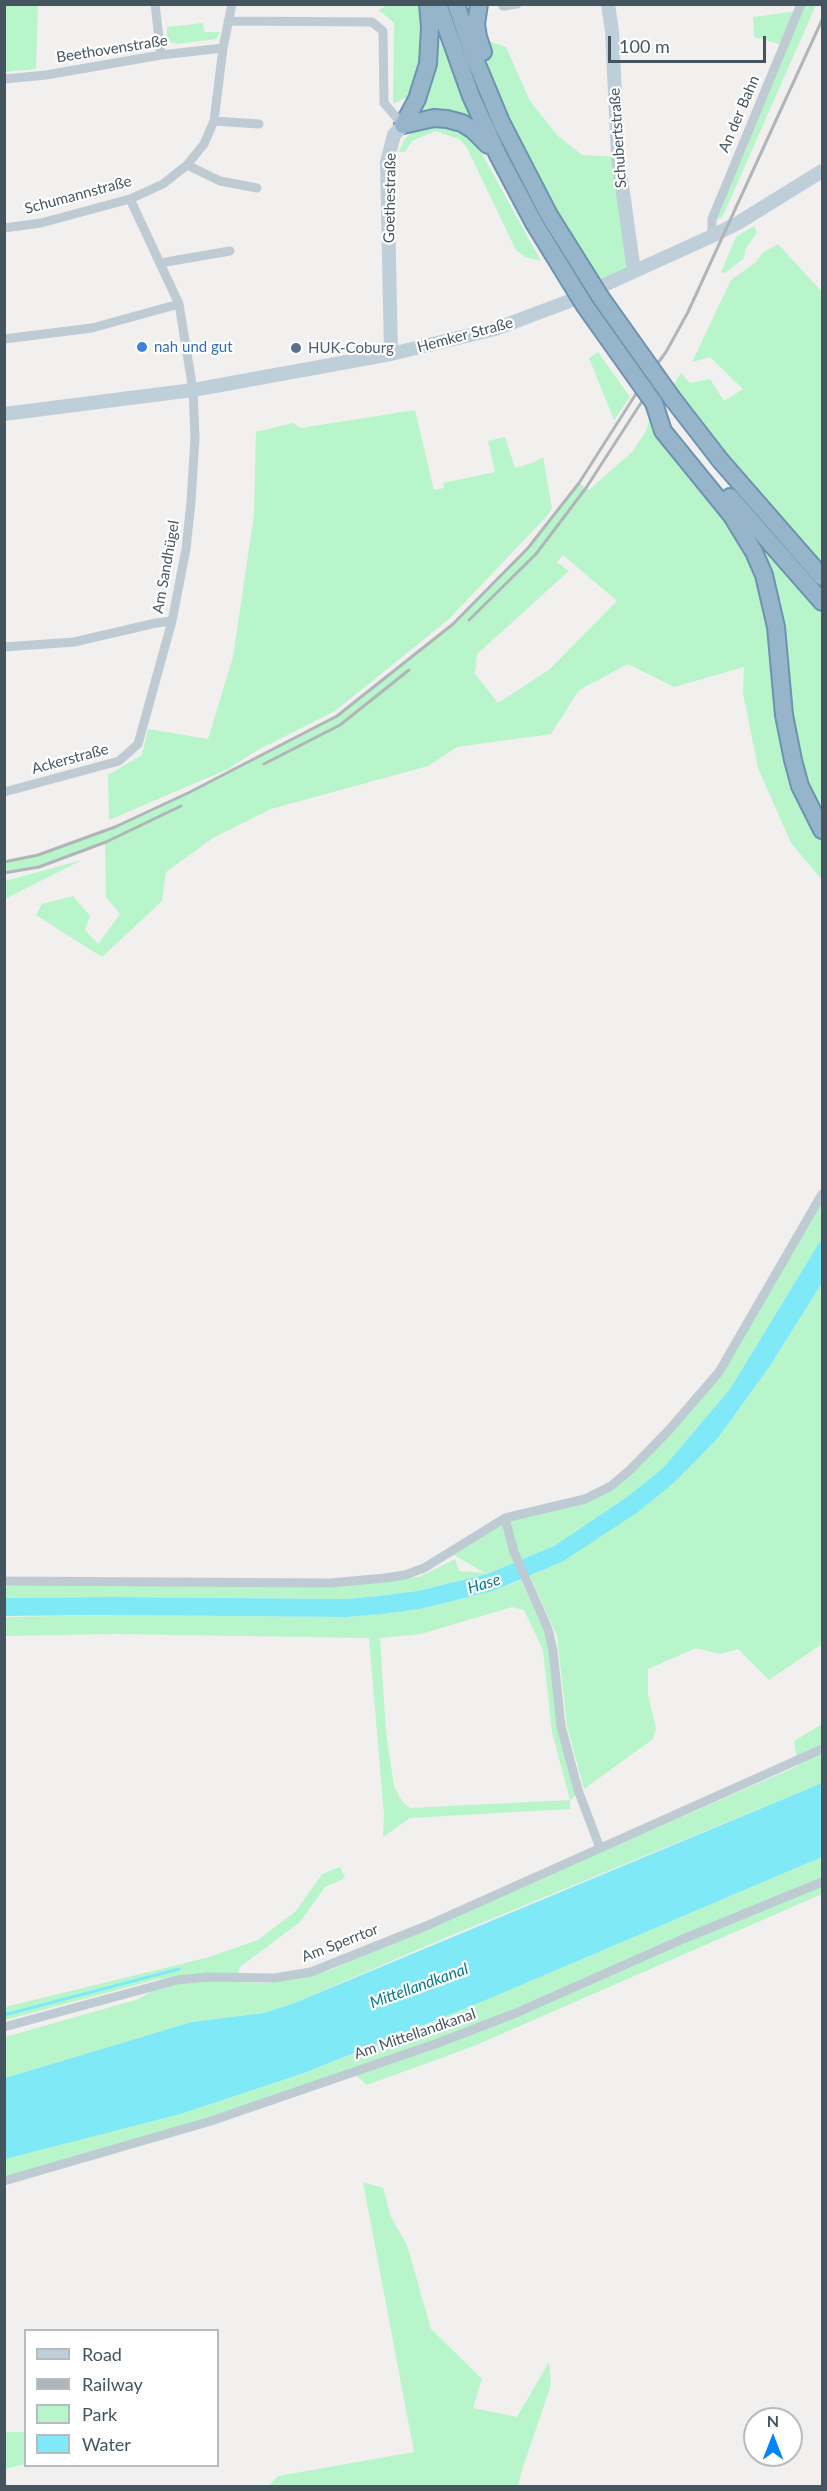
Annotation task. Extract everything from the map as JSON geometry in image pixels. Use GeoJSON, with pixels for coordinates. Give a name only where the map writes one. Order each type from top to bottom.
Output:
{"type":"FeatureCollection","features":[{"type":"Feature","properties":{"kind":"highway"},"geometry":{"type":"LineString","coordinates":[[403,125],[417,99],[428,64],[430,27],[428,4]]}},
{"type":"Feature","properties":{"kind":"highway"},"geometry":{"type":"LineString","coordinates":[[438,4],[471,96],[498,155],[672,398],[720,460],[822,577]]}},
{"type":"Feature","properties":{"kind":"highway"},"geometry":{"type":"LineString","coordinates":[[456,4],[474,57],[542,219],[585,306],[654,403],[667,428],[743,533],[764,575],[776,627],[784,715],[793,760],[800,786],[822,830]]}},
{"type":"Feature","properties":{"kind":"highway"},"geometry":{"type":"LineString","coordinates":[[479,4],[476,24],[478,37],[496,86],[501,122]]}},
{"type":"Feature","properties":{"kind":"highway"},"geometry":{"type":"LineString","coordinates":[[403,125],[434,118],[462,123],[473,130],[498,155]]}},
{"type":"Feature","properties":{"kind":"highway"},"geometry":{"type":"LineString","coordinates":[[667,428],[822,602]]}},
{"type":"Feature","properties":{"kind":"main road","name":"Schubertstraße"},"geometry":{"type":"LineString","coordinates":[[608,4],[612,31],[618,157],[634,271]]}},
{"type":"Feature","properties":{"kind":"main road","name":"Goethestraße"},"geometry":{"type":"LineString","coordinates":[[391,354],[387,162],[394,135],[403,125]]}},
{"type":"Feature","properties":{"kind":"main road","name":"Hemker Straße"},"geometry":{"type":"LineString","coordinates":[[4,414],[193,390],[391,354],[467,337],[523,320],[712,236],[738,223],[822,171]]}},
{"type":"Feature","properties":{"kind":"street"},"geometry":{"type":"LineString","coordinates":[[154,4],[161,55]]}},
{"type":"Feature","properties":{"kind":"street","name":"Schumannstraße"},"geometry":{"type":"LineString","coordinates":[[4,228],[41,223],[130,199],[163,184],[187,165],[204,144],[214,122],[218,107],[223,48],[232,4]]}},
{"type":"Feature","properties":{"kind":"street"},"geometry":{"type":"LineString","coordinates":[[503,6],[517,4]]}},
{"type":"Feature","properties":{"kind":"street","name":"An der Bahn"},"geometry":{"type":"LineString","coordinates":[[712,236],[712,219],[801,4]]}},
{"type":"Feature","properties":{"kind":"street"},"geometry":{"type":"LineString","coordinates":[[228,21],[372,22],[383,31],[384,104],[403,125]]}},
{"type":"Feature","properties":{"kind":"street","name":"Beethovenstraße"},"geometry":{"type":"LineString","coordinates":[[4,79],[46,75],[161,55],[223,48]]}},
{"type":"Feature","properties":{"kind":"street"},"geometry":{"type":"LineString","coordinates":[[214,122],[259,124]]}},
{"type":"Feature","properties":{"kind":"street"},"geometry":{"type":"LineString","coordinates":[[187,165],[220,181],[256,188]]}},
{"type":"Feature","properties":{"kind":"street","name":"Am Sandhügel"},"geometry":{"type":"LineString","coordinates":[[130,199],[179,304],[193,390],[195,438],[186,549],[172,621],[138,744]]}},
{"type":"Feature","properties":{"kind":"street"},"geometry":{"type":"LineString","coordinates":[[160,263],[230,251]]}},
{"type":"Feature","properties":{"kind":"street"},"geometry":{"type":"LineString","coordinates":[[4,339],[92,328],[179,304]]}},
{"type":"Feature","properties":{"kind":"street"},"geometry":{"type":"LineString","coordinates":[[4,647],[74,642],[156,622],[172,621]]}},
{"type":"Feature","properties":{"kind":"street","name":"Ackerstraße"},"geometry":{"type":"LineString","coordinates":[[4,792],[119,761],[138,744]]}},
{"type":"Feature","properties":{"kind":"street"},"geometry":{"type":"LineString","coordinates":[[4,1581],[332,1582],[385,1578],[405,1575],[424,1568],[505,1518],[585,1499],[611,1486],[638,1462],[719,1372],[822,1194]]}},
{"type":"Feature","properties":{"kind":"street"},"geometry":{"type":"LineString","coordinates":[[505,1518],[514,1552],[548,1629],[553,1651],[561,1726],[575,1779],[600,1848]]}},
{"type":"Feature","properties":{"kind":"street","name":"Am Sperrtor"},"geometry":{"type":"LineString","coordinates":[[4,2026],[177,1980],[207,1977],[274,1978],[311,1972],[426,1926],[822,1749]]}},
{"type":"Feature","properties":{"kind":"street","name":"Am Mittellandkanal"},"geometry":{"type":"LineString","coordinates":[[4,2181],[211,2121],[438,2043],[516,2013],[683,1939],[822,1882]]}},
{"type":"Feature","properties":{"kind":"green space"},"geometry":{"type":"Polygon","coordinates":[[[5,4],[38,5],[36,69],[5,72],[5,4]]]}},
{"type":"Feature","properties":{"kind":"green space"},"geometry":{"type":"Polygon","coordinates":[[[387,5],[422,5],[426,23],[417,83],[407,97],[393,104],[394,23],[379,10],[387,5]]]}},
{"type":"Feature","properties":{"kind":"green space"},"geometry":{"type":"Polygon","coordinates":[[[801,5],[816,5],[723,216],[711,224],[783,45],[754,37],[753,17],[798,11],[801,5]]]}},
{"type":"Feature","properties":{"kind":"green space"},"geometry":{"type":"Polygon","coordinates":[[[203,23],[204,32],[220,32],[216,39],[177,44],[170,42],[167,37],[167,27],[203,23]]]}},
{"type":"Feature","properties":{"kind":"green space"},"geometry":{"type":"Polygon","coordinates":[[[478,37],[506,47],[530,101],[558,136],[582,155],[618,157],[634,271],[595,289],[501,122],[496,86],[478,37]]]}},
{"type":"Feature","properties":{"kind":"green space"},"geometry":{"type":"Polygon","coordinates":[[[436,39],[439,39],[470,117],[466,119],[414,118],[436,39]]]}},
{"type":"Feature","properties":{"kind":"green space"},"geometry":{"type":"Polygon","coordinates":[[[447,124],[475,141],[541,261],[525,257],[516,250],[466,146],[459,139],[435,131],[412,141],[405,152],[399,152],[404,140],[416,128],[447,124]]]}},
{"type":"Feature","properties":{"kind":"green space"},"geometry":{"type":"Polygon","coordinates":[[[754,226],[757,232],[745,250],[744,258],[725,273],[721,272],[736,237],[754,226]]]}},
{"type":"Feature","properties":{"kind":"green space"},"geometry":{"type":"Polygon","coordinates":[[[778,244],[822,292],[822,577],[668,393],[681,373],[690,383],[710,379],[724,401],[743,389],[710,357],[692,362],[731,280],[756,262],[762,253],[778,244]]]}},
{"type":"Feature","properties":{"kind":"green space"},"geometry":{"type":"Polygon","coordinates":[[[598,352],[630,397],[614,420],[589,358],[598,352]]]}},
{"type":"Feature","properties":{"kind":"green space"},"geometry":{"type":"Polygon","coordinates":[[[654,403],[700,477],[707,471],[822,602],[822,880],[791,843],[758,768],[743,693],[744,667],[674,687],[628,664],[579,690],[551,734],[457,747],[428,766],[271,809],[213,838],[166,872],[162,901],[102,957],[36,915],[42,904],[73,896],[90,916],[85,930],[98,944],[120,914],[106,897],[105,843],[39,867],[5,873],[6,862],[38,855],[115,827],[190,792],[337,716],[453,624],[528,548],[579,483],[589,490],[632,452],[646,431],[654,403]],[[563,555],[557,562],[569,571],[477,654],[475,674],[498,703],[550,669],[617,601],[563,555]]]}},
{"type":"Feature","properties":{"kind":"green space"},"geometry":{"type":"Polygon","coordinates":[[[415,410],[434,490],[444,488],[443,483],[495,472],[488,441],[505,437],[515,468],[543,457],[552,508],[546,517],[449,619],[335,711],[256,751],[228,769],[109,820],[108,775],[142,755],[148,729],[208,739],[233,657],[254,515],[256,432],[293,423],[301,428],[415,410]]]}},
{"type":"Feature","properties":{"kind":"green space"},"geometry":{"type":"Polygon","coordinates":[[[82,860],[5,899],[5,881],[82,860]]]}},
{"type":"Feature","properties":{"kind":"green space"},"geometry":{"type":"Polygon","coordinates":[[[822,1194],[822,1238],[730,1389],[663,1468],[627,1497],[554,1546],[487,1574],[416,1591],[378,1596],[346,1599],[5,1598],[4,1586],[34,1584],[339,1585],[419,1577],[455,1559],[459,1571],[485,1573],[449,1552],[493,1524],[585,1499],[611,1486],[719,1372],[822,1194]]]}},
{"type":"Feature","properties":{"kind":"green space"},"geometry":{"type":"Polygon","coordinates":[[[822,1283],[822,1644],[769,1680],[738,1649],[720,1654],[696,1648],[648,1669],[648,1695],[656,1728],[653,1739],[584,1789],[567,1726],[557,1636],[530,1576],[562,1562],[676,1481],[718,1438],[770,1366],[822,1283]]]}},
{"type":"Feature","properties":{"kind":"green space"},"geometry":{"type":"Polygon","coordinates":[[[521,1580],[550,1643],[577,1795],[570,1800],[570,1809],[410,1818],[383,1837],[384,1815],[369,1638],[114,1634],[5,1636],[4,1617],[111,1615],[347,1617],[420,1609],[493,1591],[521,1580]],[[512,1607],[421,1634],[380,1638],[386,1732],[394,1786],[402,1801],[410,1808],[570,1800],[552,1732],[543,1650],[524,1610],[512,1607]]]}},
{"type":"Feature","properties":{"kind":"green space"},"geometry":{"type":"Polygon","coordinates":[[[822,1724],[822,1783],[445,1938],[292,2004],[263,2013],[193,2022],[5,2078],[5,2037],[139,1999],[173,1978],[158,1979],[5,2020],[5,2007],[206,1958],[258,1940],[296,1911],[322,1874],[340,1867],[345,1878],[325,1887],[300,1922],[240,1967],[236,1982],[270,1983],[328,1971],[798,1766],[794,1741],[822,1724]]]}},
{"type":"Feature","properties":{"kind":"green space"},"geometry":{"type":"Polygon","coordinates":[[[822,1857],[822,1894],[474,2046],[367,2085],[352,2072],[5,2181],[4,2159],[304,2073],[486,2000],[822,1857]]]}},
{"type":"Feature","properties":{"kind":"green space"},"geometry":{"type":"Polygon","coordinates":[[[363,2182],[383,2188],[391,2217],[407,2245],[431,2329],[482,2379],[473,2408],[517,2417],[549,2362],[551,2385],[518,2486],[268,2486],[278,2476],[414,2452],[363,2182]]]}},
{"type":"Feature","properties":{"kind":"green space"},"geometry":{"type":"Polygon","coordinates":[[[5,2432],[24,2432],[24,2464],[5,2469],[5,2432]]]}},
{"type":"Feature","properties":{"kind":"water","name":"Hase"},"geometry":{"type":"Polygon","coordinates":[[[822,1238],[822,1283],[770,1366],[718,1438],[676,1481],[638,1512],[562,1562],[493,1591],[420,1609],[380,1614],[347,1617],[5,1616],[4,1598],[346,1599],[378,1596],[417,1591],[487,1574],[554,1546],[627,1497],[663,1468],[730,1389],[822,1238]]]}},
{"type":"Feature","properties":{"kind":"water","name":"Mittellandkanal"},"geometry":{"type":"Polygon","coordinates":[[[822,1783],[822,1857],[486,2000],[304,2073],[180,2114],[5,2159],[5,2078],[192,2022],[263,2013],[292,2004],[822,1783]]]}},
{"type":"Feature","properties":{"kind":"waterway"},"geometry":{"type":"LineString","coordinates":[[4,2015],[179,1969]]}},
{"type":"Feature","properties":{"kind":"railway"},"geometry":{"type":"LineString","coordinates":[[4,862],[38,855],[115,827],[190,792],[337,716],[453,624],[528,548],[579,483],[641,386],[666,352],[688,312],[822,20]]}},
{"type":"Feature","properties":{"kind":"railway"},"geometry":{"type":"LineString","coordinates":[[469,620],[536,554],[586,488],[659,375]]}},
{"type":"Feature","properties":{"kind":"railway"},"geometry":{"type":"LineString","coordinates":[[264,764],[340,725],[409,670]]}},
{"type":"Feature","properties":{"kind":"railway"},"geometry":{"type":"LineString","coordinates":[[4,873],[39,867],[106,842],[181,806]]}},
{"type":"Feature","properties":{"kind":"place","name":"nah und gut"},"geometry":{"type":"Point","coordinates":[142,347]}},
{"type":"Feature","properties":{"kind":"place","name":"HUK-Coburg"},"geometry":{"type":"Point","coordinates":[296,348]}}]}
